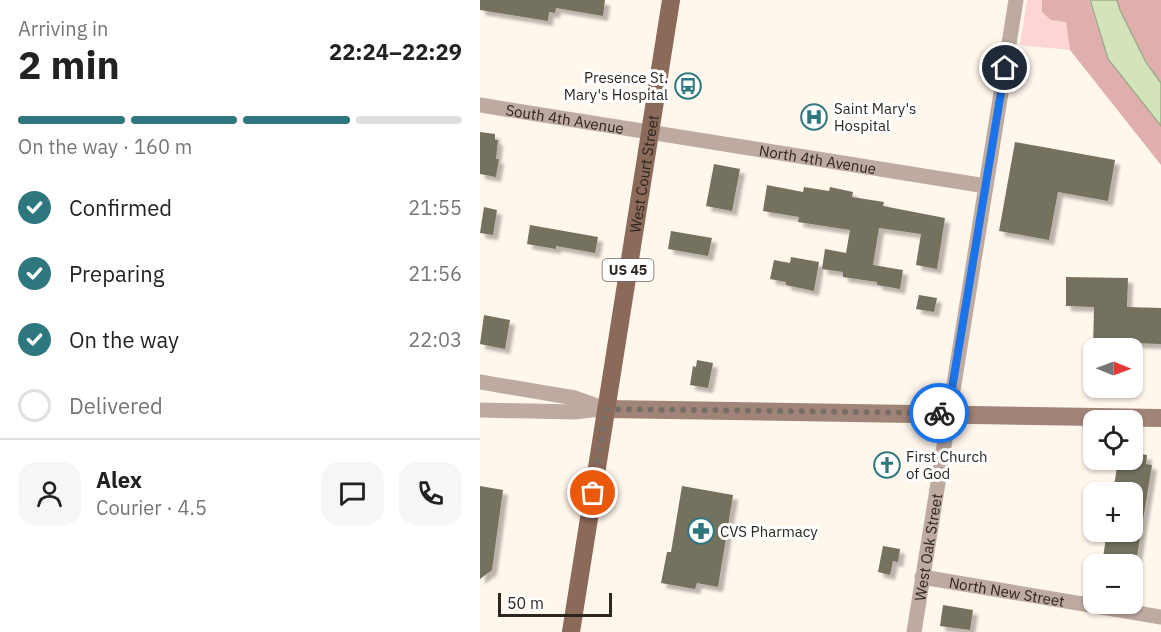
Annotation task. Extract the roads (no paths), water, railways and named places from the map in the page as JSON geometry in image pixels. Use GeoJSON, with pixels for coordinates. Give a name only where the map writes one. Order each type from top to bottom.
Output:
{"type":"FeatureCollection","features":[{"type":"Feature","properties":{"kind":"main road","name":"West Court Street"},"geometry":{"type":"LineString","coordinates":[[571,632],[671,0]]}},
{"type":"Feature","properties":{"kind":"main road"},"geometry":{"type":"LineString","coordinates":[[606,409],[1161,418]]}},
{"type":"Feature","properties":{"kind":"street","name":"West Oak Street"},"geometry":{"type":"LineString","coordinates":[[914,632],[1016,0]]}},
{"type":"Feature","properties":{"kind":"street","name":"South 4th Avenue"},"geometry":{"type":"LineString","coordinates":[[480,105],[650,132]]}},
{"type":"Feature","properties":{"kind":"street","name":"North 4th Avenue"},"geometry":{"type":"LineString","coordinates":[[650,132],[986,186]]}},
{"type":"Feature","properties":{"kind":"street"},"geometry":{"type":"LineString","coordinates":[[480,382],[575,398],[606,409]]}},
{"type":"Feature","properties":{"kind":"street"},"geometry":{"type":"LineString","coordinates":[[480,410],[574,412],[606,409]]}},
{"type":"Feature","properties":{"kind":"street","name":"North New Street"},"geometry":{"type":"LineString","coordinates":[[922,577],[1161,617]]}},
{"type":"Feature","properties":{"kind":"place","name":"Presence St. Mary's Hospital"},"geometry":{"type":"Point","coordinates":[688,86]}},
{"type":"Feature","properties":{"kind":"place","name":"Saint Mary's Hospital"},"geometry":{"type":"Point","coordinates":[814,117]}},
{"type":"Feature","properties":{"kind":"place","name":"First Church of God"},"geometry":{"type":"Point","coordinates":[887,465]}},
{"type":"Feature","properties":{"kind":"place","name":"CVS Pharmacy"},"geometry":{"type":"Point","coordinates":[701,531]}}]}
